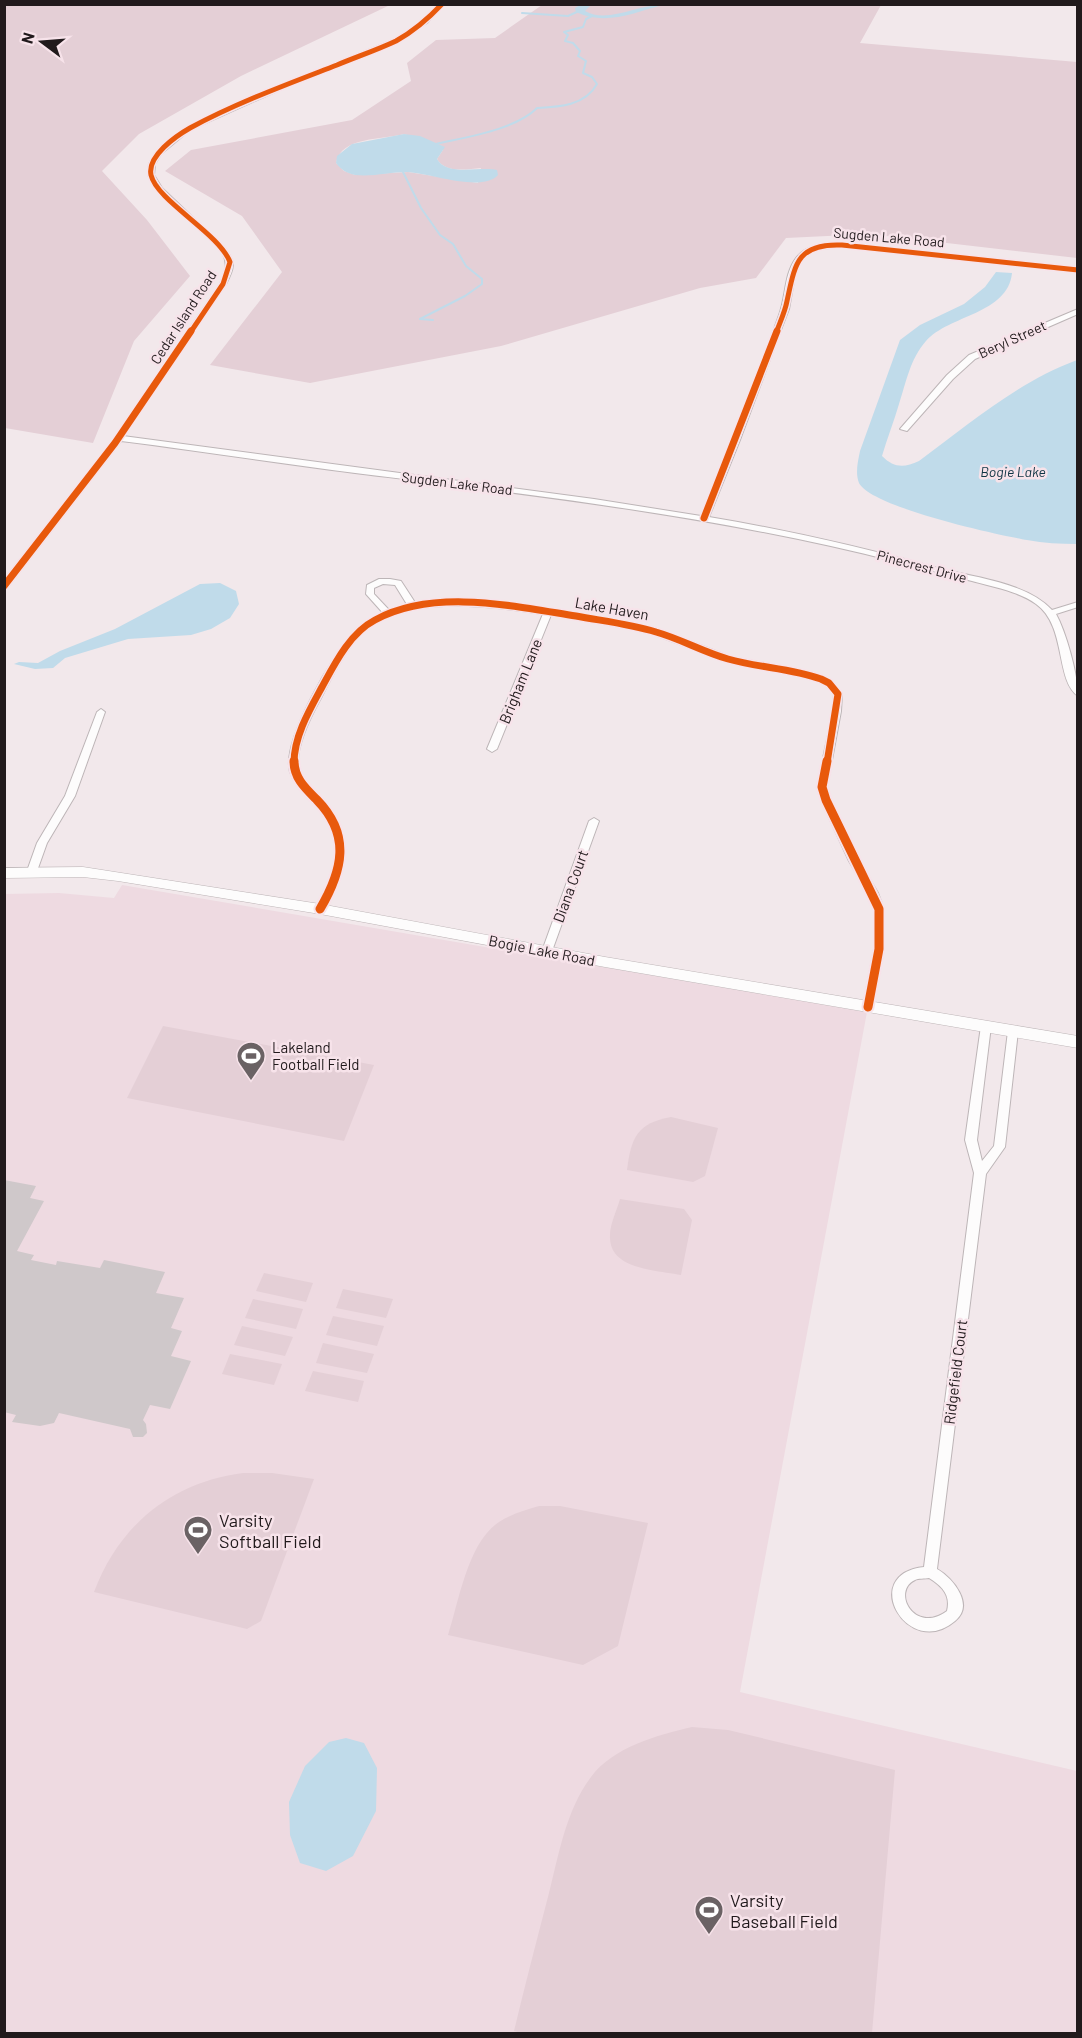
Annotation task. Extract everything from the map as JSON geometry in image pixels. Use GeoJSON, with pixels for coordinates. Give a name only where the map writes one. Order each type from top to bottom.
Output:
{"type":"FeatureCollection","features":[{"type":"Feature","properties":{"kind":"main road","name":"Bogie Lake Road"},"geometry":{"type":"LineString","coordinates":[[4,873],[83,872],[118,876],[320,909],[547,951],[1077,1042]]}},
{"type":"Feature","properties":{"kind":"street","name":"Cedar Island Road"},"geometry":{"type":"LineString","coordinates":[[4,586],[9,572],[118,438],[223,284],[231,268],[231,259],[222,248],[159,189],[151,175],[152,164],[158,153],[188,129],[291,82],[395,41],[425,22],[442,4]]}},
{"type":"Feature","properties":{"kind":"street","name":"Sugden Lake Road"},"geometry":{"type":"LineString","coordinates":[[118,438],[588,499],[704,518],[728,464],[771,348],[786,305],[797,261],[809,249],[835,245],[1077,270]]}},
{"type":"Feature","properties":{"kind":"street","name":"Beryl Street"},"geometry":{"type":"LineString","coordinates":[[904,429],[950,376],[972,357],[1077,311]]}},
{"type":"Feature","properties":{"kind":"street","name":"Pinecrest Drive"},"geometry":{"type":"LineString","coordinates":[[704,518],[866,551],[992,585],[1039,601],[1051,613]]}},
{"type":"Feature","properties":{"kind":"street"},"geometry":{"type":"LineString","coordinates":[[389,614],[370,594],[370,588],[376,582],[390,580],[398,583],[414,607]]}},
{"type":"Feature","properties":{"kind":"street","name":"Lake Haven"},"geometry":{"type":"LineString","coordinates":[[320,909],[339,869],[340,837],[334,822],[294,770],[294,751],[301,727],[356,634],[373,621],[389,614],[445,602],[474,602],[548,612],[655,631],[728,659],[814,676],[829,683],[838,694],[837,711],[822,787],[854,861],[873,893],[879,909],[879,949],[868,1006]]}},
{"type":"Feature","properties":{"kind":"street"},"geometry":{"type":"LineString","coordinates":[[1077,604],[1051,613],[1062,633],[1064,655],[1077,693]]}},
{"type":"Feature","properties":{"kind":"street","name":"Brigham Lane"},"geometry":{"type":"LineString","coordinates":[[492,749],[548,612]]}},
{"type":"Feature","properties":{"kind":"street"},"geometry":{"type":"LineString","coordinates":[[32,871],[42,843],[70,796],[101,712]]}},
{"type":"Feature","properties":{"kind":"street","name":"Diana Court"},"geometry":{"type":"LineString","coordinates":[[547,951],[594,821]]}},
{"type":"Feature","properties":{"kind":"street","name":"Ridgefield Court"},"geometry":{"type":"LineString","coordinates":[[930,1572],[980,1173],[971,1140],[986,1026]]}},
{"type":"Feature","properties":{"kind":"street","name":"Ridgefield Court"},"geometry":{"type":"LineString","coordinates":[[980,1173],[999,1146],[1013,1031]]}},
{"type":"Feature","properties":{"kind":"street"},"geometry":{"type":"LineString","coordinates":[[930,1572],[946,1581],[956,1598],[953,1615],[940,1625],[931,1626],[913,1621],[900,1607],[898,1599],[903,1582],[909,1576],[930,1572]]}},
{"type":"Feature","properties":{"kind":"shaded area"},"geometry":{"type":"Polygon","coordinates":[[[4,5],[390,5],[241,76],[139,134],[102,171],[147,220],[190,276],[134,341],[93,443],[5,428],[4,5]]]}},
{"type":"Feature","properties":{"kind":"shaded area"},"geometry":{"type":"Polygon","coordinates":[[[542,5],[881,5],[860,43],[1077,62],[1077,258],[869,234],[786,238],[756,278],[700,288],[501,346],[310,383],[210,365],[282,272],[242,216],[165,171],[191,150],[352,120],[411,81],[407,63],[436,40],[495,38],[542,5]],[[404,134],[354,144],[339,154],[336,163],[344,171],[355,175],[408,172],[478,183],[481,168],[457,170],[441,164],[437,159],[443,150],[442,146],[404,134]]]}},
{"type":"Feature","properties":{"kind":"shaded area"},"geometry":{"type":"Polygon","coordinates":[[[122,885],[867,1012],[740,1692],[1077,1771],[1077,2033],[5,2033],[4,894],[59,893],[114,898],[122,885]]]}},
{"type":"Feature","properties":{"kind":"shaded area","name":"Lakeland Football Field"},"geometry":{"type":"Polygon","coordinates":[[[163,1026],[374,1065],[344,1141],[127,1098],[163,1026]]]}},
{"type":"Feature","properties":{"kind":"shaded area"},"geometry":{"type":"Polygon","coordinates":[[[671,1117],[718,1128],[705,1176],[693,1182],[627,1170],[631,1149],[638,1134],[650,1123],[671,1117]]]}},
{"type":"Feature","properties":{"kind":"shaded area"},"geometry":{"type":"Polygon","coordinates":[[[620,1199],[684,1209],[692,1220],[681,1275],[635,1266],[625,1262],[617,1255],[611,1247],[610,1235],[620,1199]]]}},
{"type":"Feature","properties":{"kind":"shaded area"},"geometry":{"type":"Polygon","coordinates":[[[264,1273],[313,1283],[306,1302],[256,1291],[264,1273]]]}},
{"type":"Feature","properties":{"kind":"shaded area"},"geometry":{"type":"Polygon","coordinates":[[[343,1289],[393,1299],[386,1318],[336,1308],[343,1289]]]}},
{"type":"Feature","properties":{"kind":"shaded area"},"geometry":{"type":"Polygon","coordinates":[[[253,1299],[303,1309],[296,1329],[245,1318],[253,1299]]]}},
{"type":"Feature","properties":{"kind":"shaded area"},"geometry":{"type":"Polygon","coordinates":[[[333,1316],[384,1326],[377,1346],[326,1335],[333,1316]]]}},
{"type":"Feature","properties":{"kind":"shaded area"},"geometry":{"type":"Polygon","coordinates":[[[242,1326],[293,1337],[285,1356],[234,1345],[242,1326]]]}},
{"type":"Feature","properties":{"kind":"shaded area"},"geometry":{"type":"Polygon","coordinates":[[[323,1343],[374,1354],[367,1373],[316,1363],[323,1343]]]}},
{"type":"Feature","properties":{"kind":"shaded area"},"geometry":{"type":"Polygon","coordinates":[[[230,1354],[282,1364],[274,1385],[222,1374],[230,1354]]]}},
{"type":"Feature","properties":{"kind":"shaded area"},"geometry":{"type":"Polygon","coordinates":[[[313,1371],[364,1381],[358,1402],[305,1391],[313,1371]]]}},
{"type":"Feature","properties":{"kind":"shaded area","name":"Varsity Softball Field"},"geometry":{"type":"Polygon","coordinates":[[[243,1473],[272,1473],[314,1479],[261,1621],[247,1629],[94,1592],[118,1546],[133,1527],[151,1511],[171,1497],[193,1486],[243,1473]]]}},
{"type":"Feature","properties":{"kind":"shaded area"},"geometry":{"type":"Polygon","coordinates":[[[539,1506],[560,1506],[648,1523],[618,1646],[583,1665],[448,1635],[466,1573],[479,1543],[499,1522],[514,1514],[539,1506]]]}},
{"type":"Feature","properties":{"kind":"shaded area","name":"Varsity Baseball Field"},"geometry":{"type":"Polygon","coordinates":[[[692,1727],[728,1730],[895,1770],[872,2033],[524,2034],[514,2031],[564,1833],[582,1790],[600,1767],[624,1750],[651,1738],[692,1727]]]}},
{"type":"Feature","properties":{"kind":"water"},"geometry":{"type":"Polygon","coordinates":[[[580,5],[591,5],[585,11],[594,14],[613,15],[662,5],[619,17],[597,18],[576,12],[575,8],[580,5]]]}},
{"type":"Feature","properties":{"kind":"water"},"geometry":{"type":"Polygon","coordinates":[[[404,134],[420,136],[445,147],[437,159],[448,168],[490,169],[497,170],[498,175],[490,180],[468,182],[407,172],[355,175],[344,171],[336,163],[337,156],[352,144],[404,134]]]}},
{"type":"Feature","properties":{"kind":"water","name":"Bogie Lake"},"geometry":{"type":"Polygon","coordinates":[[[996,272],[1012,273],[1008,287],[1000,297],[989,306],[936,332],[916,355],[882,456],[899,466],[919,461],[1015,392],[1055,369],[1077,360],[1077,544],[1027,540],[936,519],[886,501],[868,492],[859,483],[857,467],[860,451],[900,340],[920,325],[964,304],[985,287],[996,272]]]}},
{"type":"Feature","properties":{"kind":"water"},"geometry":{"type":"Polygon","coordinates":[[[220,583],[236,591],[239,604],[230,618],[211,629],[191,635],[128,639],[65,658],[53,668],[35,669],[14,664],[38,663],[60,651],[115,629],[200,584],[220,583]]]}},
{"type":"Feature","properties":{"kind":"water"},"geometry":{"type":"Polygon","coordinates":[[[346,1738],[364,1743],[377,1768],[376,1811],[353,1856],[326,1871],[300,1863],[290,1835],[289,1802],[305,1766],[329,1742],[346,1738]]]}},
{"type":"Feature","properties":{"kind":"building"},"geometry":{"type":"Polygon","coordinates":[[[4,1180],[36,1186],[30,1198],[44,1201],[17,1251],[34,1255],[31,1260],[56,1265],[57,1261],[100,1268],[104,1260],[165,1272],[156,1293],[184,1298],[171,1328],[182,1331],[171,1356],[191,1361],[170,1409],[150,1405],[143,1420],[147,1433],[143,1437],[133,1437],[130,1429],[59,1413],[54,1423],[40,1426],[12,1422],[16,1415],[4,1412],[4,1180]]]}},
{"type":"Feature","properties":{"kind":"waterway"},"geometry":{"type":"LineString","coordinates":[[522,13],[568,16],[579,11]]}},
{"type":"Feature","properties":{"kind":"waterway"},"geometry":{"type":"LineString","coordinates":[[436,144],[490,132],[528,116],[537,108],[570,104],[586,97],[597,84],[592,77],[583,73],[586,61],[578,56],[580,51],[573,43],[565,41],[568,35],[564,32],[583,27],[586,19],[592,16]]}},
{"type":"Feature","properties":{"kind":"waterway"},"geometry":{"type":"LineString","coordinates":[[403,172],[421,208],[440,235],[453,244],[466,266],[482,279],[482,284],[465,296],[420,319],[433,320]]}},
{"type":"Feature","properties":{"kind":"cycle path"},"geometry":{"type":"LineString","coordinates":[[4,586],[115,443],[223,284],[230,269],[229,258],[222,248],[159,189],[151,175],[152,164],[158,153],[188,129],[291,83],[395,41],[425,22],[442,4]]}},
{"type":"Feature","properties":{"kind":"cycle path"},"geometry":{"type":"LineString","coordinates":[[704,518],[776,335],[785,309],[796,262],[805,253],[822,246],[842,245],[1078,270]]}},
{"type":"Feature","properties":{"kind":"cycle path"},"geometry":{"type":"LineString","coordinates":[[320,909],[339,868],[340,841],[329,815],[298,779],[294,770],[294,756],[305,720],[315,700],[336,663],[359,631],[375,620],[398,611],[419,606],[462,603],[504,606],[624,624],[666,635],[738,662],[810,675],[829,683],[838,694],[837,711],[822,787],[854,861],[873,893],[879,909],[879,949],[868,1007]]}},
{"type":"Feature","properties":{"kind":"place","name":"Lakeland Football Field"},"geometry":{"type":"Point","coordinates":[251,1082]}},
{"type":"Feature","properties":{"kind":"place","name":"Varsity Softball Field"},"geometry":{"type":"Point","coordinates":[198,1556]}},
{"type":"Feature","properties":{"kind":"place","name":"Varsity Baseball Field"},"geometry":{"type":"Point","coordinates":[709,1936]}}]}
